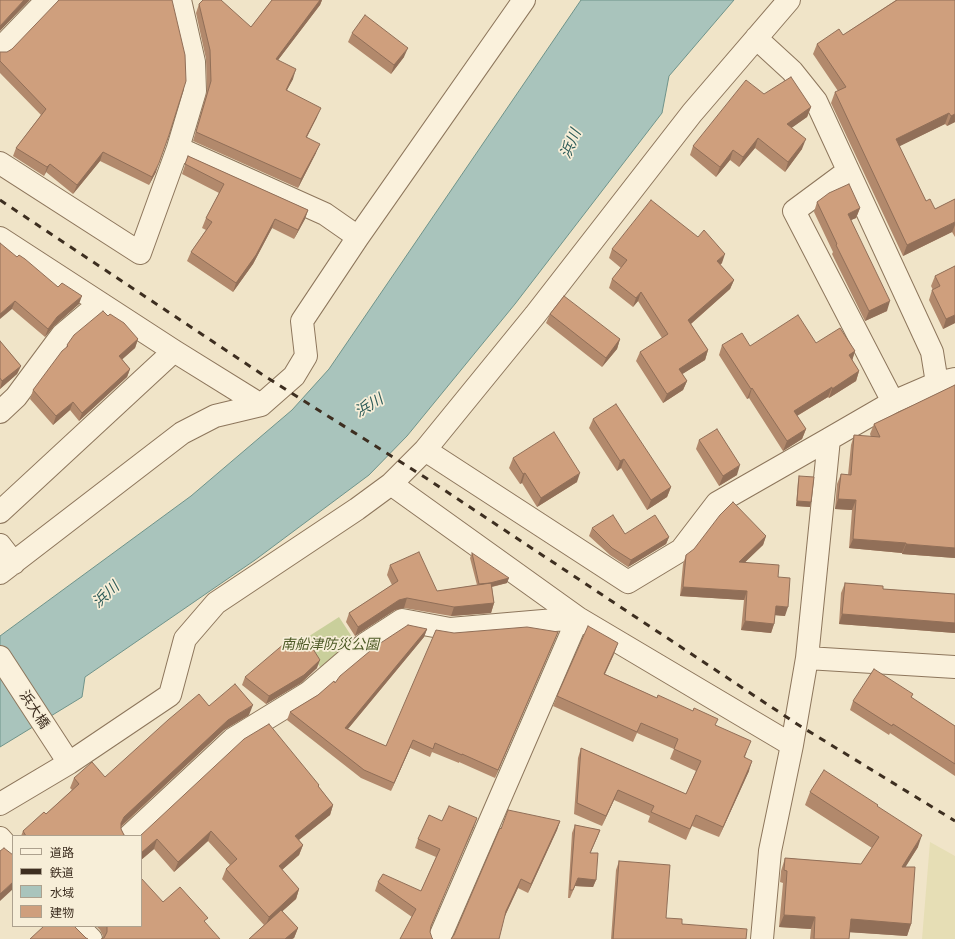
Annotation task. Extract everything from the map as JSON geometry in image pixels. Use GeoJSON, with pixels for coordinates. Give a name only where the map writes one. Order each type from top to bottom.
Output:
{"type":"FeatureCollection","features":[{"type":"Feature","properties":{"kind":"street"},"geometry":{"type":"LineString","coordinates":[[0,49],[47,0]]}},
{"type":"Feature","properties":{"kind":"street"},"geometry":{"type":"LineString","coordinates":[[0,164],[140,253],[178,148],[195,91],[194,62],[180,0]]}},
{"type":"Feature","properties":{"kind":"street"},"geometry":{"type":"LineString","coordinates":[[0,545],[7,568],[182,433],[215,416],[261,405],[294,376],[306,356],[302,321],[358,237],[524,0]]}},
{"type":"Feature","properties":{"kind":"street"},"geometry":{"type":"LineString","coordinates":[[0,804],[69,763],[170,695],[185,639],[216,603],[357,509],[391,484],[425,450],[535,315],[692,113],[789,0]]}},
{"type":"Feature","properties":{"kind":"street"},"geometry":{"type":"LineString","coordinates":[[425,450],[628,582],[681,550],[717,503],[893,402],[946,381],[816,100],[792,71],[756,38]]}},
{"type":"Feature","properties":{"kind":"street"},"geometry":{"type":"LineString","coordinates":[[178,148],[325,214],[358,237]]}},
{"type":"Feature","properties":{"kind":"street"},"geometry":{"type":"LineString","coordinates":[[848,171],[794,210],[893,402]]}},
{"type":"Feature","properties":{"kind":"street"},"geometry":{"type":"LineString","coordinates":[[0,238],[100,304],[261,405]]}},
{"type":"Feature","properties":{"kind":"street"},"geometry":{"type":"LineString","coordinates":[[0,412],[16,398],[62,335],[100,304]]}},
{"type":"Feature","properties":{"kind":"street"},"geometry":{"type":"LineString","coordinates":[[0,512],[174,351]]}},
{"type":"Feature","properties":{"kind":"street"},"geometry":{"type":"LineString","coordinates":[[762,939],[770,851],[792,745],[807,658],[829,440]]}},
{"type":"Feature","properties":{"kind":"street"},"geometry":{"type":"LineString","coordinates":[[391,484],[578,618],[792,745]]}},
{"type":"Feature","properties":{"kind":"street"},"geometry":{"type":"LineString","coordinates":[[130,835],[233,739],[308,693],[365,644],[402,620],[450,629],[578,618]]}},
{"type":"Feature","properties":{"kind":"street"},"geometry":{"type":"LineString","coordinates":[[438,939],[578,618]]}},
{"type":"Feature","properties":{"kind":"street","name":"浜大橋"},"geometry":{"type":"LineString","coordinates":[[0,658],[69,763]]}},
{"type":"Feature","properties":{"kind":"street"},"geometry":{"type":"LineString","coordinates":[[807,658],[955,667]]}},
{"type":"Feature","properties":{"kind":"street"},"geometry":{"type":"LineString","coordinates":[[0,838],[12,852]]}},
{"type":"Feature","properties":{"kind":"street"},"geometry":{"type":"LineString","coordinates":[[79,927],[91,939]]}},
{"type":"Feature","properties":{"kind":"shaded area"},"geometry":{"type":"Polygon","coordinates":[[[930,842],[955,856],[955,939],[922,939],[930,842]]]}},
{"type":"Feature","properties":{"kind":"green space","name":"南船津防災公園"},"geometry":{"type":"Polygon","coordinates":[[[339,617],[358,646],[325,675],[303,640],[339,617]]]}},
{"type":"Feature","properties":{"kind":"water","name":"浜川"},"geometry":{"type":"Polygon","coordinates":[[[581,0],[734,0],[669,76],[662,113],[515,304],[407,436],[369,475],[255,560],[85,677],[82,697],[0,747],[0,636],[191,496],[292,410],[329,369],[581,0]]]}},
{"type":"Feature","properties":{"kind":"building"},"geometry":{"type":"Polygon","coordinates":[[[0,0],[24,0],[0,26],[0,0]]]}},
{"type":"Feature","properties":{"kind":"building"},"geometry":{"type":"Polygon","coordinates":[[[59,0],[172,0],[185,55],[186,81],[169,135],[159,163],[152,177],[103,152],[77,185],[50,164],[47,167],[16,148],[46,109],[0,61],[0,52],[7,52],[12,49],[59,0]]]}},
{"type":"Feature","properties":{"kind":"building"},"geometry":{"type":"Polygon","coordinates":[[[203,0],[221,0],[251,27],[272,0],[320,0],[276,59],[296,69],[286,90],[321,108],[306,137],[320,144],[301,179],[196,132],[211,81],[210,50],[199,4],[203,0]]]}},
{"type":"Feature","properties":{"kind":"building"},"geometry":{"type":"Polygon","coordinates":[[[897,0],[955,0],[955,114],[951,116],[949,113],[896,139],[926,201],[930,199],[935,209],[955,199],[955,222],[907,245],[835,92],[846,87],[817,44],[839,29],[843,35],[897,0]]]}},
{"type":"Feature","properties":{"kind":"building"},"geometry":{"type":"Polygon","coordinates":[[[365,15],[408,48],[394,65],[352,33],[365,15]]]}},
{"type":"Feature","properties":{"kind":"building"},"geometry":{"type":"Polygon","coordinates":[[[791,77],[811,107],[787,124],[806,139],[788,162],[758,138],[743,157],[733,150],[720,167],[693,146],[746,80],[764,94],[791,77]]]}},
{"type":"Feature","properties":{"kind":"building"},"geometry":{"type":"Polygon","coordinates":[[[188,156],[308,210],[298,230],[275,219],[256,255],[236,283],[191,252],[212,222],[206,218],[224,184],[185,164],[188,156]]]}},
{"type":"Feature","properties":{"kind":"building"},"geometry":{"type":"Polygon","coordinates":[[[849,184],[860,208],[848,214],[890,301],[869,311],[836,245],[837,244],[817,202],[829,193],[849,184]]]}},
{"type":"Feature","properties":{"kind":"building"},"geometry":{"type":"Polygon","coordinates":[[[651,200],[698,237],[704,230],[725,254],[717,261],[734,280],[688,320],[708,350],[679,369],[687,381],[667,394],[640,352],[668,334],[641,292],[636,298],[612,279],[627,260],[612,249],[651,200]]]}},
{"type":"Feature","properties":{"kind":"building"},"geometry":{"type":"Polygon","coordinates":[[[0,243],[17,257],[19,255],[25,259],[58,287],[62,283],[82,296],[57,317],[48,329],[15,301],[0,314],[0,243]]]}},
{"type":"Feature","properties":{"kind":"building"},"geometry":{"type":"Polygon","coordinates":[[[955,266],[955,315],[946,319],[932,290],[940,286],[935,276],[955,266]]]}},
{"type":"Feature","properties":{"kind":"building"},"geometry":{"type":"Polygon","coordinates":[[[564,296],[620,339],[606,358],[550,314],[564,296]]]}},
{"type":"Feature","properties":{"kind":"building"},"geometry":{"type":"Polygon","coordinates":[[[103,311],[108,316],[110,314],[124,323],[138,339],[119,356],[130,369],[82,413],[73,402],[56,416],[33,390],[62,351],[68,346],[67,345],[74,335],[103,311]]]}},
{"type":"Feature","properties":{"kind":"building"},"geometry":{"type":"Polygon","coordinates":[[[798,315],[816,343],[840,328],[855,351],[849,355],[859,371],[794,411],[806,429],[787,441],[722,345],[742,333],[750,346],[798,315]]]}},
{"type":"Feature","properties":{"kind":"building"},"geometry":{"type":"Polygon","coordinates":[[[0,341],[21,366],[2,381],[0,378],[0,341]]]}},
{"type":"Feature","properties":{"kind":"building"},"geometry":{"type":"Polygon","coordinates":[[[955,385],[955,548],[853,539],[856,500],[838,499],[841,474],[851,475],[854,435],[880,437],[874,424],[955,385]]]}},
{"type":"Feature","properties":{"kind":"building"},"geometry":{"type":"Polygon","coordinates":[[[616,404],[671,487],[651,500],[624,459],[620,461],[593,419],[616,404]]]}},
{"type":"Feature","properties":{"kind":"building"},"geometry":{"type":"Polygon","coordinates":[[[717,429],[740,465],[723,476],[699,440],[717,429]]]}},
{"type":"Feature","properties":{"kind":"building"},"geometry":{"type":"Polygon","coordinates":[[[554,432],[580,473],[541,498],[525,473],[523,474],[513,458],[554,432]]]}},
{"type":"Feature","properties":{"kind":"building"},"geometry":{"type":"Polygon","coordinates":[[[799,476],[814,477],[811,502],[797,501],[799,476]]]}},
{"type":"Feature","properties":{"kind":"building"},"geometry":{"type":"Polygon","coordinates":[[[733,502],[766,536],[739,562],[779,565],[778,577],[790,578],[788,607],[776,606],[774,624],[745,621],[747,591],[683,587],[686,555],[694,549],[720,515],[733,502]]]}},
{"type":"Feature","properties":{"kind":"building"},"geometry":{"type":"Polygon","coordinates":[[[613,515],[625,534],[655,515],[669,537],[631,560],[612,548],[592,528],[613,515]]]}},
{"type":"Feature","properties":{"kind":"building"},"geometry":{"type":"Polygon","coordinates":[[[419,552],[437,591],[491,583],[494,603],[454,607],[407,598],[399,600],[358,627],[349,613],[398,581],[390,565],[419,552]]]}},
{"type":"Feature","properties":{"kind":"building"},"geometry":{"type":"Polygon","coordinates":[[[472,553],[509,578],[479,584],[472,553]]]}},
{"type":"Feature","properties":{"kind":"building"},"geometry":{"type":"Polygon","coordinates":[[[845,583],[883,586],[883,589],[955,594],[955,623],[842,614],[845,583]]]}},
{"type":"Feature","properties":{"kind":"building"},"geometry":{"type":"Polygon","coordinates":[[[408,625],[427,629],[345,728],[386,746],[436,630],[454,633],[527,627],[558,632],[498,770],[435,743],[433,749],[413,740],[394,783],[364,770],[290,712],[318,695],[334,681],[335,683],[340,676],[376,646],[408,625]]]}},
{"type":"Feature","properties":{"kind":"building"},"geometry":{"type":"Polygon","coordinates":[[[588,626],[618,643],[604,674],[657,698],[658,695],[693,711],[694,708],[718,719],[715,725],[751,741],[744,757],[752,761],[723,827],[696,815],[690,829],[651,812],[654,806],[618,790],[606,816],[577,803],[581,748],[686,794],[701,761],[674,749],[678,739],[641,723],[637,732],[557,696],[588,626]]]}},
{"type":"Feature","properties":{"kind":"building"},"geometry":{"type":"Polygon","coordinates":[[[306,638],[320,660],[304,675],[269,696],[245,677],[285,643],[289,648],[306,638]]]}},
{"type":"Feature","properties":{"kind":"building"},"geometry":{"type":"Polygon","coordinates":[[[874,669],[913,694],[911,697],[955,726],[955,764],[893,724],[892,726],[853,701],[874,669]]]}},
{"type":"Feature","properties":{"kind":"building"},"geometry":{"type":"Polygon","coordinates":[[[235,684],[253,705],[228,720],[124,817],[121,823],[121,829],[124,835],[25,835],[23,831],[44,812],[46,814],[79,784],[74,778],[92,762],[105,777],[199,694],[209,706],[235,684]]]}},
{"type":"Feature","properties":{"kind":"building"},"geometry":{"type":"Polygon","coordinates":[[[269,724],[319,785],[318,786],[333,805],[295,836],[303,845],[279,866],[299,889],[269,917],[226,869],[237,859],[211,831],[178,862],[157,839],[142,852],[141,835],[244,739],[269,724]]]}},
{"type":"Feature","properties":{"kind":"building"},"geometry":{"type":"Polygon","coordinates":[[[824,770],[922,835],[902,867],[915,867],[911,924],[851,919],[849,939],[814,939],[815,917],[784,915],[787,871],[784,870],[785,858],[861,864],[879,837],[810,792],[824,770]]]}},
{"type":"Feature","properties":{"kind":"building"},"geometry":{"type":"Polygon","coordinates":[[[449,806],[477,818],[431,926],[430,932],[433,939],[400,939],[416,909],[378,882],[383,874],[421,891],[440,849],[418,839],[429,815],[442,821],[449,806]]]}},
{"type":"Feature","properties":{"kind":"building"},"geometry":{"type":"Polygon","coordinates":[[[508,810],[560,821],[531,884],[521,879],[506,911],[499,939],[451,939],[500,828],[501,829],[508,810]]]}},
{"type":"Feature","properties":{"kind":"building"},"geometry":{"type":"Polygon","coordinates":[[[575,825],[600,830],[590,853],[598,853],[596,880],[578,878],[573,890],[570,890],[575,825]]]}},
{"type":"Feature","properties":{"kind":"building"},"geometry":{"type":"Polygon","coordinates":[[[4,848],[12,854],[12,883],[0,894],[0,851],[4,848]]]}},
{"type":"Feature","properties":{"kind":"building"},"geometry":{"type":"Polygon","coordinates":[[[619,861],[670,865],[666,918],[682,919],[682,924],[747,929],[746,939],[613,939],[619,861]]]}},
{"type":"Feature","properties":{"kind":"building"},"geometry":{"type":"Polygon","coordinates":[[[142,879],[163,902],[180,887],[208,918],[204,921],[220,939],[101,939],[104,938],[107,932],[107,927],[142,927],[142,879]]]}},
{"type":"Feature","properties":{"kind":"building"},"geometry":{"type":"Polygon","coordinates":[[[281,910],[298,928],[285,939],[249,939],[281,910]]]}},
{"type":"Feature","properties":{"kind":"building"},"geometry":{"type":"Polygon","coordinates":[[[43,927],[75,927],[88,939],[30,939],[43,927]]]}},
{"type":"Feature","properties":{"kind":"railway"},"geometry":{"type":"LineString","coordinates":[[0,200],[263,375],[426,478],[797,724],[955,821]]}}]}
